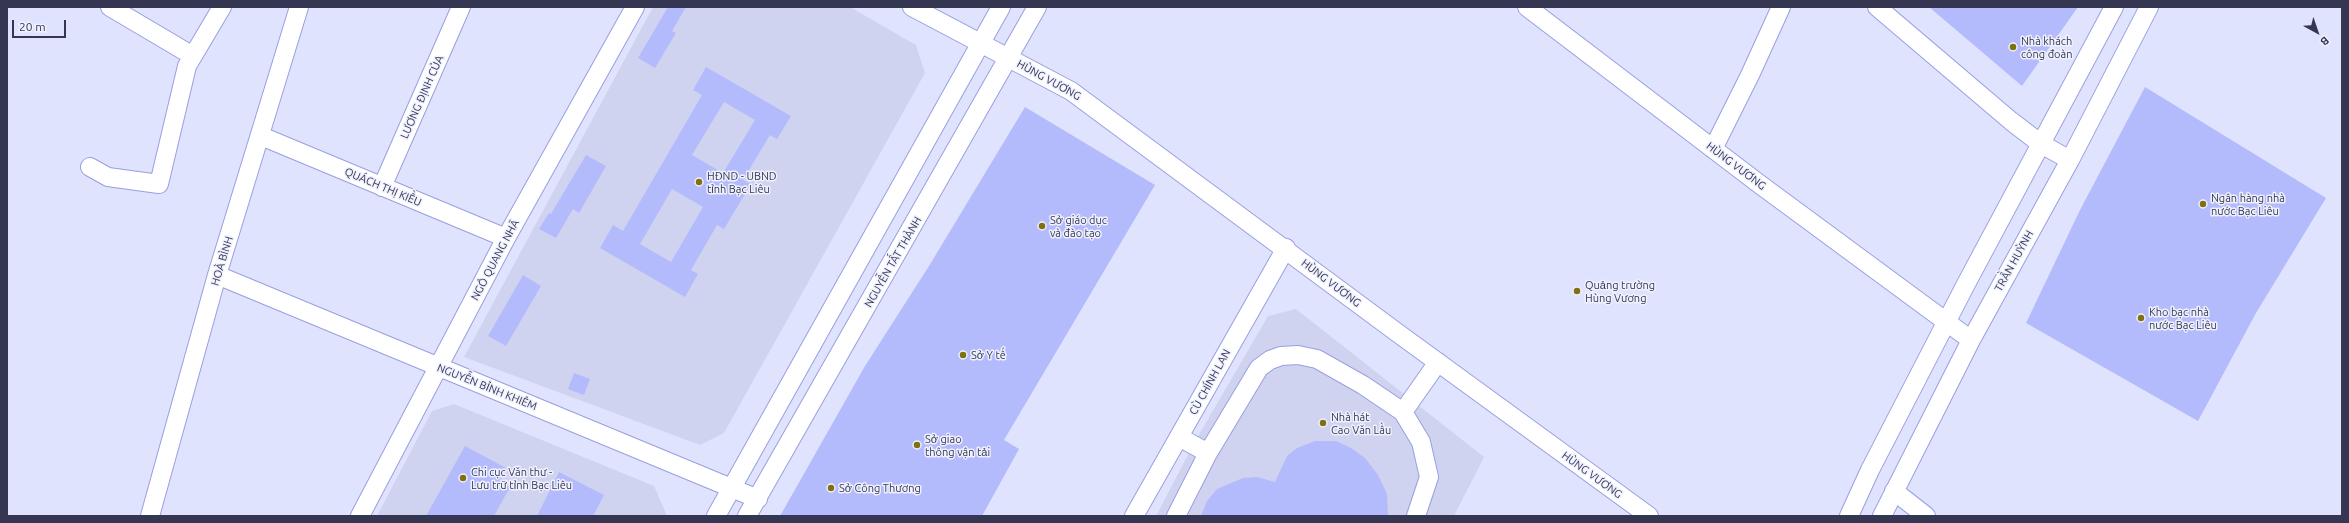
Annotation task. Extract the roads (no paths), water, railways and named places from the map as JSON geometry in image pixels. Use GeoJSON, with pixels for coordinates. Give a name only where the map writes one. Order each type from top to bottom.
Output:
{"type":"FeatureCollection","features":[{"type":"Feature","properties":{"kind":"street"},"geometry":{"type":"LineString","coordinates":[[110,7],[193,56]]}},
{"type":"Feature","properties":{"kind":"street"},"geometry":{"type":"LineString","coordinates":[[90,167],[108,177],[159,184],[173,119],[187,66],[222,7]]}},
{"type":"Feature","properties":{"kind":"street","name":"HOÀ BÌNH"},"geometry":{"type":"LineString","coordinates":[[150,516],[217,275],[261,136],[299,7]]}},
{"type":"Feature","properties":{"kind":"street","name":"LƯƠNG ĐỊNH CỦA"},"geometry":{"type":"LineString","coordinates":[[382,187],[461,7]]}},
{"type":"Feature","properties":{"kind":"street","name":"NGÔ QUANG NHÃ"},"geometry":{"type":"LineString","coordinates":[[360,516],[440,367],[506,238],[635,7]]}},
{"type":"Feature","properties":{"kind":"street","name":"HÙNG VƯƠNG"},"geometry":{"type":"LineString","coordinates":[[912,7],[1008,58],[1038,71],[1071,90],[1438,362],[1649,516]]}},
{"type":"Feature","properties":{"kind":"street"},"geometry":{"type":"LineString","coordinates":[[716,516],[1001,7]]}},
{"type":"Feature","properties":{"kind":"street","name":"NGUYỄN TẤT THÀNH"},"geometry":{"type":"LineString","coordinates":[[748,516],[1037,7]]}},
{"type":"Feature","properties":{"kind":"street","name":"HÙNG VƯƠNG"},"geometry":{"type":"LineString","coordinates":[[1527,7],[1712,149],[1971,340]]}},
{"type":"Feature","properties":{"kind":"street"},"geometry":{"type":"LineString","coordinates":[[1712,149],[1750,75],[1781,7]]}},
{"type":"Feature","properties":{"kind":"street"},"geometry":{"type":"LineString","coordinates":[[1877,7],[2011,121],[2041,144],[2070,160]]}},
{"type":"Feature","properties":{"kind":"street"},"geometry":{"type":"LineString","coordinates":[[1848,516],[1870,470],[2114,7]]}},
{"type":"Feature","properties":{"kind":"street","name":"TRẦN HUỲNH"},"geometry":{"type":"LineString","coordinates":[[1882,516],[1971,340],[2070,160],[2149,7]]}},
{"type":"Feature","properties":{"kind":"street","name":"QUÁCH THỊ KIỀU"},"geometry":{"type":"LineString","coordinates":[[261,136],[506,238]]}},
{"type":"Feature","properties":{"kind":"street","name":"CÙ CHÍNH LAN"},"geometry":{"type":"LineString","coordinates":[[1134,516],[1286,248]]}},
{"type":"Feature","properties":{"kind":"street"},"geometry":{"type":"LineString","coordinates":[[862,256],[888,270]]}},
{"type":"Feature","properties":{"kind":"street","name":"NGUYỄN BỈNH KHIÊM"},"geometry":{"type":"LineString","coordinates":[[217,275],[758,499]]}},
{"type":"Feature","properties":{"kind":"street"},"geometry":{"type":"LineString","coordinates":[[1176,516],[1208,453],[1259,368],[1270,360],[1281,356],[1298,355],[1316,359],[1363,384],[1403,412],[1421,442],[1429,477],[1416,516]]}},
{"type":"Feature","properties":{"kind":"street"},"geometry":{"type":"LineString","coordinates":[[1403,412],[1438,362]]}},
{"type":"Feature","properties":{"kind":"street"},"geometry":{"type":"LineString","coordinates":[[1178,437],[1208,453]]}},
{"type":"Feature","properties":{"kind":"street"},"geometry":{"type":"LineString","coordinates":[[1894,491],[1926,516]]}},
{"type":"Feature","properties":{"kind":"place","name":"Nhà khách công đoàn"},"geometry":{"type":"Point","coordinates":[2013,47]}},
{"type":"Feature","properties":{"kind":"place","name":"HĐND - UBND tỉnh Bạc Liêu"},"geometry":{"type":"Point","coordinates":[699,182]}},
{"type":"Feature","properties":{"kind":"place","name":"Ngân hàng nhà nước Bạc Liêu"},"geometry":{"type":"Point","coordinates":[2203,204]}},
{"type":"Feature","properties":{"kind":"place","name":"Sở giáo dục và đào tạo"},"geometry":{"type":"Point","coordinates":[1042,226]}},
{"type":"Feature","properties":{"kind":"place","name":"Quảng trường Hùng Vương"},"geometry":{"type":"Point","coordinates":[1577,291]}},
{"type":"Feature","properties":{"kind":"place","name":"Kho bạc nhà nước Bạc Liêu"},"geometry":{"type":"Point","coordinates":[2141,318]}},
{"type":"Feature","properties":{"kind":"place","name":"Sở Y tế"},"geometry":{"type":"Point","coordinates":[963,355]}},
{"type":"Feature","properties":{"kind":"place","name":"Nhà hát Cao Văn Lầu"},"geometry":{"type":"Point","coordinates":[1323,423]}},
{"type":"Feature","properties":{"kind":"place","name":"Sở giao thông vận tải"},"geometry":{"type":"Point","coordinates":[917,445]}},
{"type":"Feature","properties":{"kind":"place","name":"Chi cục Văn thư - Lưu trữ tỉnh Bạc Liêu"},"geometry":{"type":"Point","coordinates":[463,478]}},
{"type":"Feature","properties":{"kind":"place","name":"Sở Công Thương"},"geometry":{"type":"Point","coordinates":[831,488]}}]}
